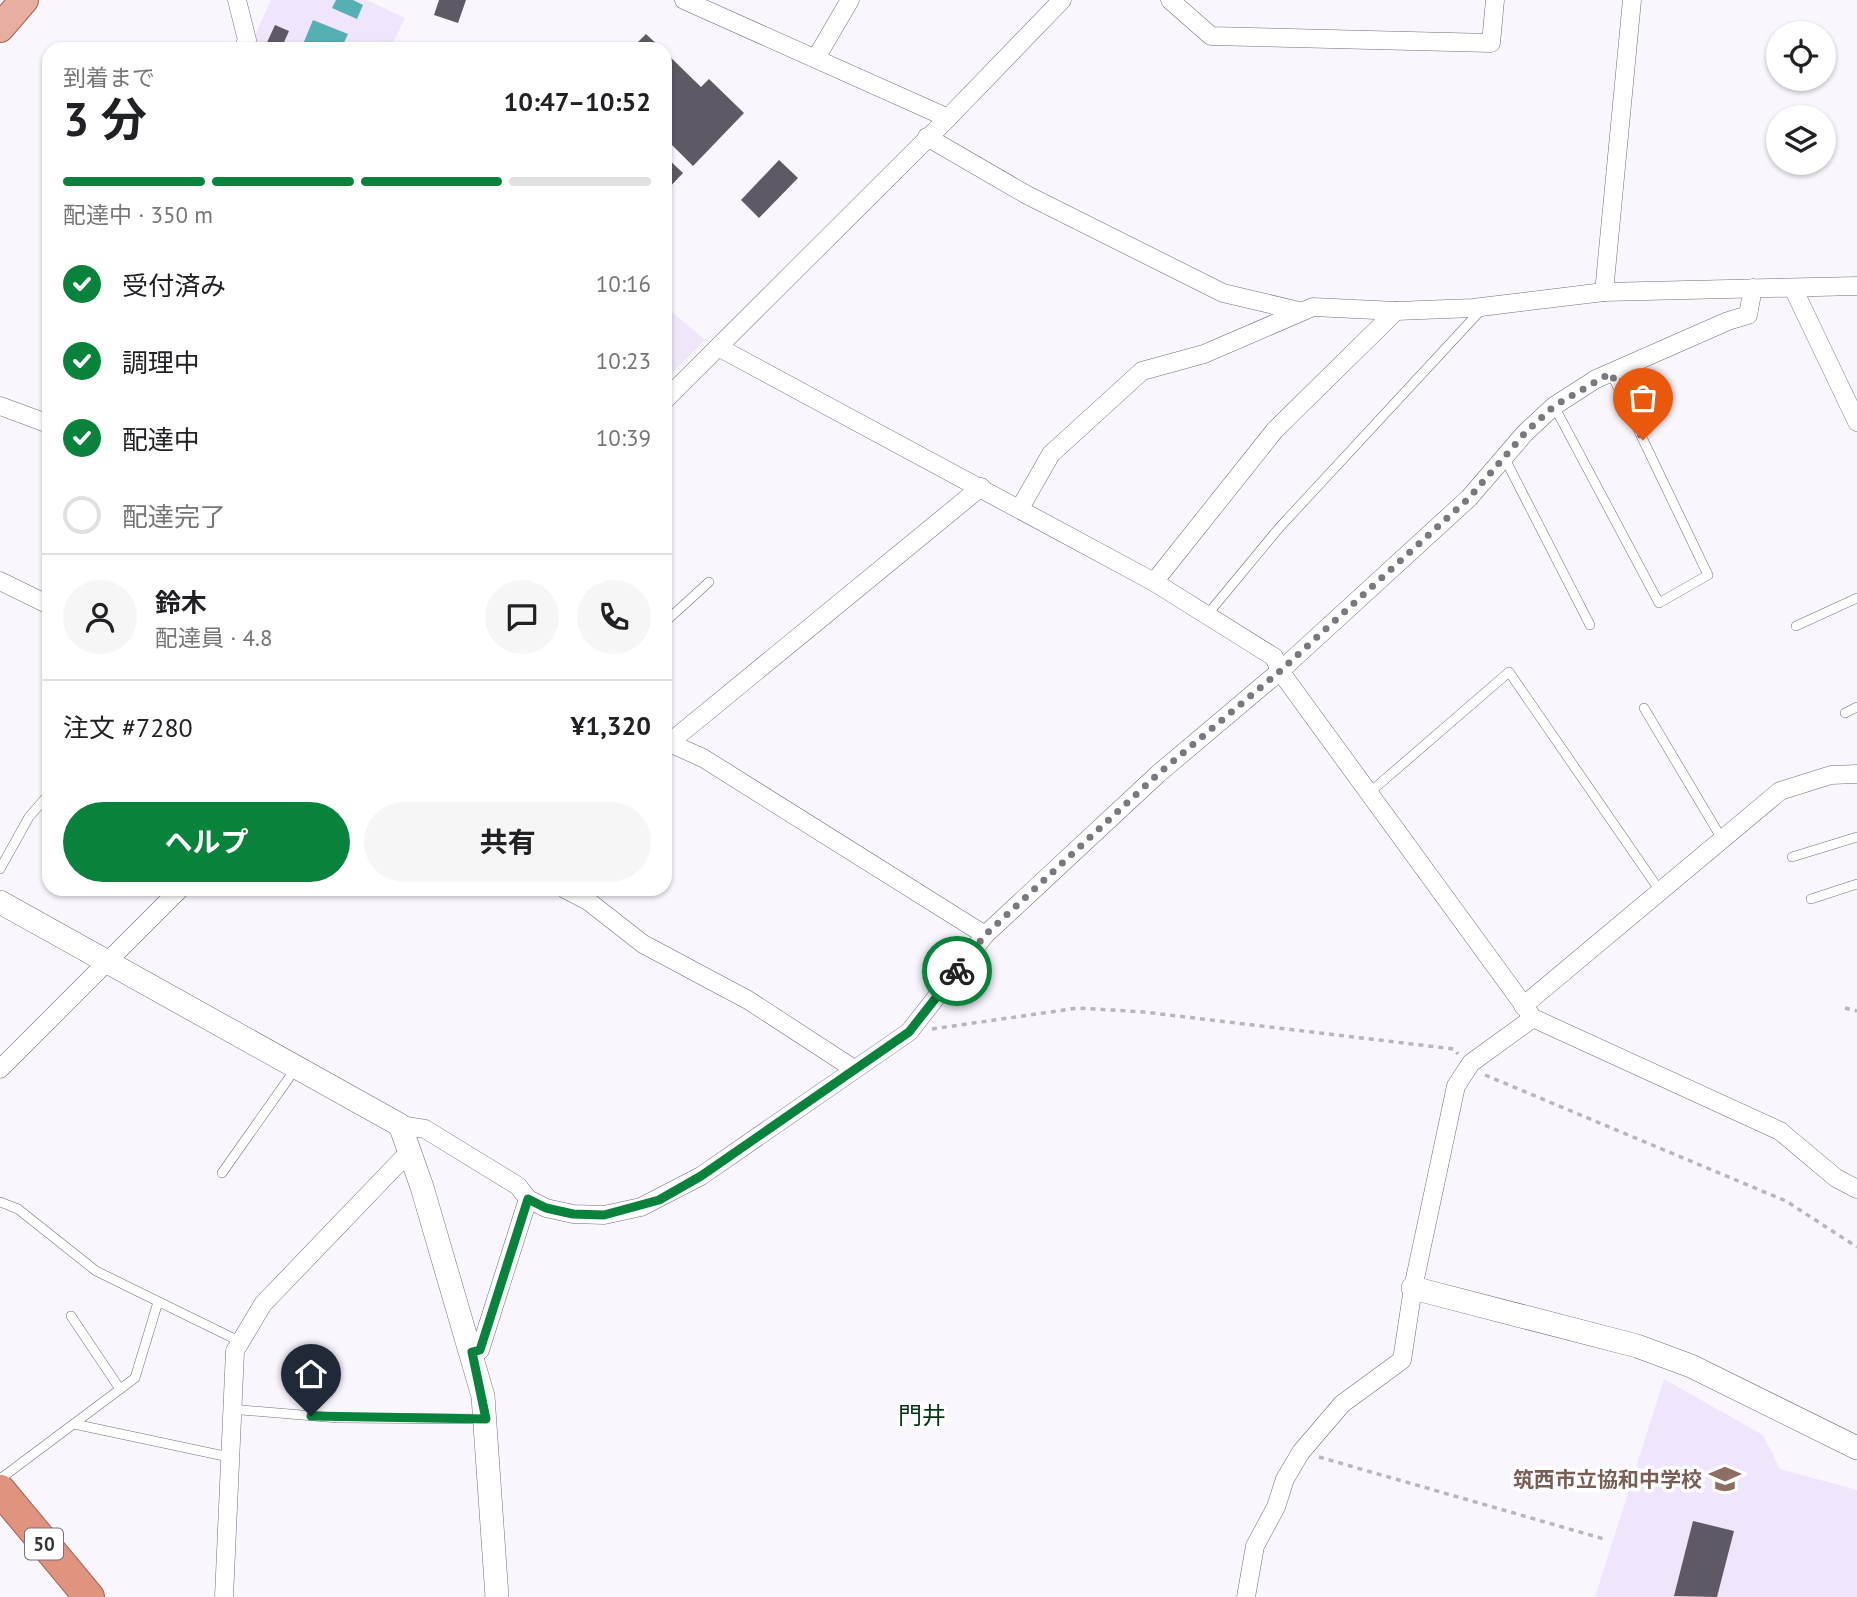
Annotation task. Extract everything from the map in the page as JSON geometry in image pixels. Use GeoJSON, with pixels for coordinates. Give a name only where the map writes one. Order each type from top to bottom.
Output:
{"type":"FeatureCollection","features":[{"type":"Feature","properties":{"kind":"highway","name":"50"},"geometry":{"type":"LineString","coordinates":[[0,1490],[89,1597]]}},
{"type":"Feature","properties":{"kind":"main road"},"geometry":{"type":"LineString","coordinates":[[0,28],[20,1]]}},
{"type":"Feature","properties":{"kind":"street"},"geometry":{"type":"LineString","coordinates":[[237,0],[246,42]]}},
{"type":"Feature","properties":{"kind":"street"},"geometry":{"type":"LineString","coordinates":[[684,0],[948,118]]}},
{"type":"Feature","properties":{"kind":"street"},"geometry":{"type":"LineString","coordinates":[[817,58],[850,0]]}},
{"type":"Feature","properties":{"kind":"street"},"geometry":{"type":"LineString","coordinates":[[672,393],[948,118],[1062,0]]}},
{"type":"Feature","properties":{"kind":"street"},"geometry":{"type":"LineString","coordinates":[[1170,0],[1211,36],[1491,43],[1495,0]]}},
{"type":"Feature","properties":{"kind":"street"},"geometry":{"type":"LineString","coordinates":[[1604,292],[1632,0]]}},
{"type":"Feature","properties":{"kind":"street"},"geometry":{"type":"LineString","coordinates":[[927,137],[1027,195],[1199,282],[1223,293],[1299,311]]}},
{"type":"Feature","properties":{"kind":"street"},"geometry":{"type":"LineString","coordinates":[[1020,508],[1051,454],[1142,371],[1204,354],[1313,307],[1396,311],[1484,306],[1604,292],[1857,286]]}},
{"type":"Feature","properties":{"kind":"street"},"geometry":{"type":"LineString","coordinates":[[0,902],[400,1125],[425,1129],[518,1186],[528,1199],[546,1208],[573,1214],[604,1215],[650,1204],[701,1176],[909,1032],[985,935],[1158,774],[1280,671],[1469,498],[1504,457],[1554,406],[1611,373],[1728,321],[1748,316],[1753,288]]}},
{"type":"Feature","properties":{"kind":"street"},"geometry":{"type":"LineString","coordinates":[[1793,288],[1857,422]]}},
{"type":"Feature","properties":{"kind":"street"},"geometry":{"type":"LineString","coordinates":[[1154,582],[1275,430],[1396,311]]}},
{"type":"Feature","properties":{"kind":"street"},"geometry":{"type":"LineString","coordinates":[[718,347],[1154,582],[1273,656],[1280,671],[1528,1012],[1780,1131],[1836,1178],[1857,1189]]}},
{"type":"Feature","properties":{"kind":"street"},"geometry":{"type":"LineString","coordinates":[[0,406],[42,421]]}},
{"type":"Feature","properties":{"kind":"street"},"geometry":{"type":"LineString","coordinates":[[672,738],[981,487]]}},
{"type":"Feature","properties":{"kind":"street"},"geometry":{"type":"LineString","coordinates":[[0,581],[42,602]]}},
{"type":"Feature","properties":{"kind":"street"},"geometry":{"type":"LineString","coordinates":[[672,744],[703,758],[985,935]]}},
{"type":"Feature","properties":{"kind":"street"},"geometry":{"type":"LineString","coordinates":[[1246,1597],[1255,1546],[1276,1507],[1285,1479],[1301,1452],[1342,1404],[1402,1360],[1413,1288],[1456,1086],[1468,1068],[1660,891],[1780,790],[1831,775],[1857,774]]}},
{"type":"Feature","properties":{"kind":"street"},"geometry":{"type":"LineString","coordinates":[[0,1069],[173,896]]}},
{"type":"Feature","properties":{"kind":"street"},"geometry":{"type":"LineString","coordinates":[[578,896],[643,944],[748,1000],[854,1069]]}},
{"type":"Feature","properties":{"kind":"street"},"geometry":{"type":"LineString","coordinates":[[400,1125],[472,1352],[486,1419],[497,1597]]}},
{"type":"Feature","properties":{"kind":"street"},"geometry":{"type":"LineString","coordinates":[[224,1597],[232,1365],[239,1341],[263,1304],[410,1151]]}},
{"type":"Feature","properties":{"kind":"street"},"geometry":{"type":"LineString","coordinates":[[472,1352],[480,1350],[528,1199]]}},
{"type":"Feature","properties":{"kind":"street"},"geometry":{"type":"LineString","coordinates":[[1413,1288],[1637,1346],[1691,1366],[1857,1448]]}},
{"type":"Feature","properties":{"kind":"lane"},"geometry":{"type":"LineString","coordinates":[[1207,615],[1279,528],[1484,306]]}},
{"type":"Feature","properties":{"kind":"lane"},"geometry":{"type":"LineString","coordinates":[[1554,406],[1659,603],[1708,575],[1611,373]]}},
{"type":"Feature","properties":{"kind":"lane"},"geometry":{"type":"LineString","coordinates":[[1504,457],[1590,625]]}},
{"type":"Feature","properties":{"kind":"lane"},"geometry":{"type":"LineString","coordinates":[[672,616],[709,582]]}},
{"type":"Feature","properties":{"kind":"lane"},"geometry":{"type":"LineString","coordinates":[[1796,626],[1857,598]]}},
{"type":"Feature","properties":{"kind":"lane"},"geometry":{"type":"LineString","coordinates":[[1369,793],[1509,672],[1660,891]]}},
{"type":"Feature","properties":{"kind":"lane"},"geometry":{"type":"LineString","coordinates":[[1845,713],[1857,707]]}},
{"type":"Feature","properties":{"kind":"lane"},"geometry":{"type":"LineString","coordinates":[[1644,708],[1722,839]]}},
{"type":"Feature","properties":{"kind":"lane"},"geometry":{"type":"LineString","coordinates":[[0,869],[29,817],[42,802]]}},
{"type":"Feature","properties":{"kind":"lane"},"geometry":{"type":"LineString","coordinates":[[1792,857],[1857,836]]}},
{"type":"Feature","properties":{"kind":"lane"},"geometry":{"type":"LineString","coordinates":[[1811,899],[1857,884]]}},
{"type":"Feature","properties":{"kind":"lane"},"geometry":{"type":"LineString","coordinates":[[222,1173],[297,1066]]}},
{"type":"Feature","properties":{"kind":"lane"},"geometry":{"type":"LineString","coordinates":[[0,1202],[18,1209],[96,1271],[239,1341]]}},
{"type":"Feature","properties":{"kind":"lane"},"geometry":{"type":"LineString","coordinates":[[0,1479],[135,1378],[158,1302]]}},
{"type":"Feature","properties":{"kind":"lane"},"geometry":{"type":"LineString","coordinates":[[71,1316],[120,1389]]}},
{"type":"Feature","properties":{"kind":"lane"},"geometry":{"type":"LineString","coordinates":[[230,1409],[338,1418],[486,1419]]}},
{"type":"Feature","properties":{"kind":"lane"},"geometry":{"type":"LineString","coordinates":[[74,1424],[229,1457]]}},
{"type":"Feature","properties":{"kind":"path"},"geometry":{"type":"LineString","coordinates":[[909,1032],[1078,1008],[1144,1012],[1454,1049],[1468,1068],[1786,1201],[1857,1247]]}},
{"type":"Feature","properties":{"kind":"path"},"geometry":{"type":"LineString","coordinates":[[1845,1008],[1857,1011]]}},
{"type":"Feature","properties":{"kind":"path"},"geometry":{"type":"LineString","coordinates":[[1301,1452],[1604,1539]]}},
{"type":"Feature","properties":{"kind":"shaded area"},"geometry":{"type":"Polygon","coordinates":[[[271,0],[367,0],[405,18],[393,42],[252,42],[271,0]]]}},
{"type":"Feature","properties":{"kind":"shaded area"},"geometry":{"type":"Polygon","coordinates":[[[672,312],[705,340],[672,373],[672,312]]]}},
{"type":"Feature","properties":{"kind":"shaded area","name":"筑西市立協和中学校"},"geometry":{"type":"Polygon","coordinates":[[[1664,1379],[1763,1435],[1780,1469],[1857,1490],[1857,1597],[1595,1597],[1664,1379]]]}},
{"type":"Feature","properties":{"kind":"water"},"geometry":{"type":"Polygon","coordinates":[[[336,0],[353,0],[363,5],[357,19],[332,8],[336,0]]]}},
{"type":"Feature","properties":{"kind":"water"},"geometry":{"type":"Polygon","coordinates":[[[313,20],[348,34],[344,42],[304,42],[313,20]]]}},
{"type":"Feature","properties":{"kind":"building"},"geometry":{"type":"Polygon","coordinates":[[[439,0],[466,0],[458,23],[434,15],[439,0]]]}},
{"type":"Feature","properties":{"kind":"building"},"geometry":{"type":"Polygon","coordinates":[[[275,25],[289,31],[284,42],[267,42],[275,25]]]}},
{"type":"Feature","properties":{"kind":"building"},"geometry":{"type":"Polygon","coordinates":[[[646,34],[655,42],[638,42],[646,34]]]}},
{"type":"Feature","properties":{"kind":"building"},"geometry":{"type":"Polygon","coordinates":[[[672,59],[701,87],[709,79],[744,113],[693,166],[672,145],[672,59]]]}},
{"type":"Feature","properties":{"kind":"building"},"geometry":{"type":"Polygon","coordinates":[[[779,160],[798,178],[759,218],[741,200],[779,160]]]}},
{"type":"Feature","properties":{"kind":"building"},"geometry":{"type":"Polygon","coordinates":[[[672,163],[683,173],[672,185],[672,163]]]}},
{"type":"Feature","properties":{"kind":"building"},"geometry":{"type":"Polygon","coordinates":[[[1693,1521],[1734,1531],[1717,1597],[1674,1596],[1693,1521]]]}},
{"type":"Feature","properties":{"kind":"way so far"},"geometry":{"type":"LineString","coordinates":[[957,971],[985,935],[1158,774],[1280,671],[1469,498],[1525,433],[1554,406],[1595,379],[1611,373],[1643,440]]}},
{"type":"Feature","properties":{"kind":"place","name":"筑西市立協和中学校"},"geometry":{"type":"Point","coordinates":[1725,1479]}},
{"type":"Feature","properties":{"kind":"district","name":"門井"},"geometry":{"type":"Point","coordinates":[922,1415]}},
{"type":"Feature","properties":{"kind":"route"},"geometry":{"type":"LineString","coordinates":[[311,1416],[486,1419],[472,1352],[480,1350],[528,1199],[546,1208],[573,1214],[604,1215],[659,1200],[701,1176],[909,1032],[957,971]]}}]}
